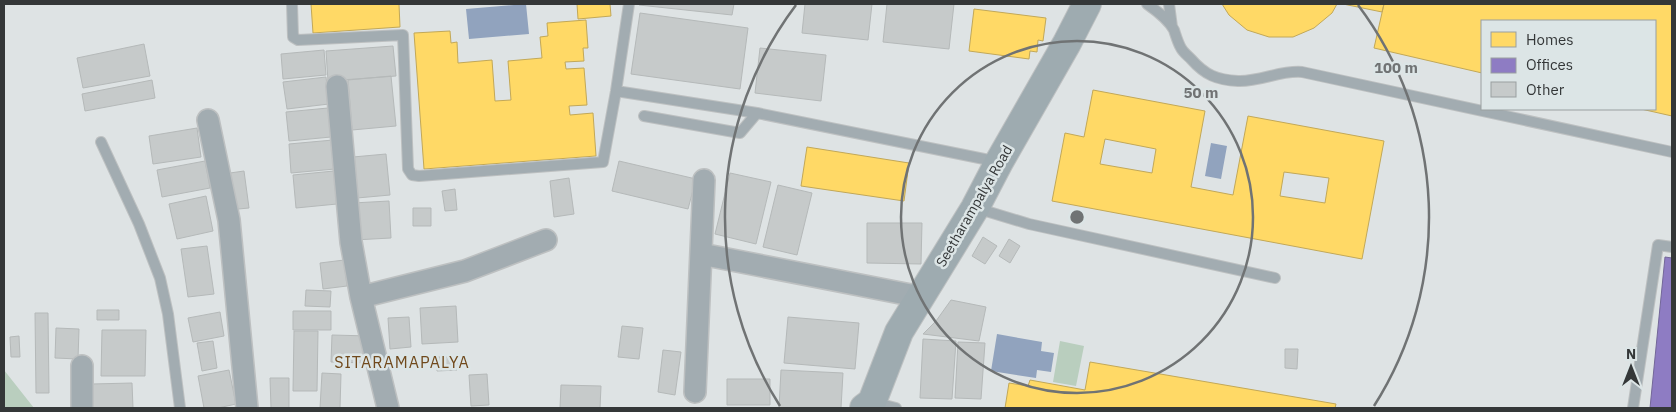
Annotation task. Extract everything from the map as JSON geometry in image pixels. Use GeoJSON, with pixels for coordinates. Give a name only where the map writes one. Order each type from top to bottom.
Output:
{"type":"FeatureCollection","features":[{"type":"Feature","properties":{"kind":"street","name":"Seetharampalya Road"},"geometry":{"type":"LineString","coordinates":[[877,406],[899,332],[975,208],[1087,4]]}},
{"type":"Feature","properties":{"kind":"street"},"geometry":{"type":"LineString","coordinates":[[337,86],[351,242],[360,297],[388,408]]}},
{"type":"Feature","properties":{"kind":"street"},"geometry":{"type":"LineString","coordinates":[[208,120],[229,220],[247,408]]}},
{"type":"Feature","properties":{"kind":"street"},"geometry":{"type":"LineString","coordinates":[[695,392],[704,180]]}},
{"type":"Feature","properties":{"kind":"street"},"geometry":{"type":"LineString","coordinates":[[360,297],[465,271],[546,240]]}},
{"type":"Feature","properties":{"kind":"street"},"geometry":{"type":"LineString","coordinates":[[701,254],[921,296]]}},
{"type":"Feature","properties":{"kind":"street"},"geometry":{"type":"LineString","coordinates":[[82,366],[82,408]]}},
{"type":"Feature","properties":{"kind":"lane"},"geometry":{"type":"LineString","coordinates":[[292,4],[293,37],[298,40],[403,35],[408,170],[412,175],[419,176],[603,162],[616,91],[628,4]]}},
{"type":"Feature","properties":{"kind":"lane"},"geometry":{"type":"LineString","coordinates":[[1147,4],[1160,12],[1173,28]]}},
{"type":"Feature","properties":{"kind":"lane"},"geometry":{"type":"LineString","coordinates":[[1169,4],[1173,28],[1181,48],[1207,74],[1238,81],[1257,80],[1286,72],[1302,72],[1672,152]]}},
{"type":"Feature","properties":{"kind":"lane"},"geometry":{"type":"LineString","coordinates":[[616,91],[757,113],[999,162]]}},
{"type":"Feature","properties":{"kind":"lane"},"geometry":{"type":"LineString","coordinates":[[644,116],[740,133],[757,113]]}},
{"type":"Feature","properties":{"kind":"lane"},"geometry":{"type":"LineString","coordinates":[[101,142],[160,278],[168,314],[180,408]]}},
{"type":"Feature","properties":{"kind":"lane"},"geometry":{"type":"LineString","coordinates":[[975,208],[1029,224],[1275,278]]}},
{"type":"Feature","properties":{"kind":"lane"},"geometry":{"type":"LineString","coordinates":[[1634,408],[1658,245],[1672,247]]}},
{"type":"Feature","properties":{"kind":"green space"},"geometry":{"type":"Polygon","coordinates":[[[1060,341],[1084,346],[1076,386],[1053,382],[1060,341]]]}},
{"type":"Feature","properties":{"kind":"green space"},"geometry":{"type":"Polygon","coordinates":[[[4,370],[34,408],[4,408],[4,370]]]}},
{"type":"Feature","properties":{"kind":"water"},"geometry":{"type":"Polygon","coordinates":[[[526,4],[529,34],[469,39],[466,9],[526,4]]]}},
{"type":"Feature","properties":{"kind":"water"},"geometry":{"type":"Polygon","coordinates":[[[1211,143],[1227,146],[1221,179],[1205,176],[1211,143]]]}},
{"type":"Feature","properties":{"kind":"water"},"geometry":{"type":"Polygon","coordinates":[[[997,334],[1042,342],[1041,351],[1054,353],[1051,372],[1037,370],[1036,378],[991,371],[997,334]]]}},
{"type":"Feature","properties":{"kind":"building: Homes"},"geometry":{"type":"Polygon","coordinates":[[[311,4],[399,4],[400,27],[313,33],[311,4]]]}},
{"type":"Feature","properties":{"kind":"building: Homes"},"geometry":{"type":"Polygon","coordinates":[[[577,4],[610,4],[611,16],[578,19],[577,4]]]}},
{"type":"Feature","properties":{"kind":"building: Homes"},"geometry":{"type":"Polygon","coordinates":[[[1222,4],[1337,4],[1332,13],[1314,28],[1293,37],[1269,37],[1247,30],[1229,15],[1222,4]]]}},
{"type":"Feature","properties":{"kind":"building: Homes"},"geometry":{"type":"Polygon","coordinates":[[[1343,4],[1384,4],[1382,12],[1343,4]]]}},
{"type":"Feature","properties":{"kind":"building: Homes"},"geometry":{"type":"Polygon","coordinates":[[[1384,4],[1672,5],[1672,116],[1645,110],[1656,110],[1656,20],[1481,20],[1481,73],[1374,48],[1384,4]]]}},
{"type":"Feature","properties":{"kind":"building: Homes"},"geometry":{"type":"Polygon","coordinates":[[[974,9],[1046,18],[1043,41],[1038,40],[1037,52],[1030,51],[1029,59],[969,51],[974,9]]]}},
{"type":"Feature","properties":{"kind":"building: Homes"},"geometry":{"type":"Polygon","coordinates":[[[586,20],[588,48],[583,48],[584,61],[565,62],[566,69],[584,68],[587,105],[569,106],[570,115],[593,113],[596,156],[424,169],[414,33],[450,31],[451,43],[457,42],[458,63],[492,60],[495,101],[511,100],[508,61],[542,58],[540,37],[548,36],[547,23],[586,20]]]}},
{"type":"Feature","properties":{"kind":"building: Homes"},"geometry":{"type":"Polygon","coordinates":[[[1093,90],[1205,111],[1191,187],[1233,195],[1248,116],[1384,141],[1362,259],[1052,201],[1065,133],[1084,137],[1093,90]],[[1105,139],[1100,164],[1152,173],[1156,149],[1105,139]],[[1284,172],[1280,196],[1325,203],[1329,178],[1284,172]]]}},
{"type":"Feature","properties":{"kind":"building: Homes"},"geometry":{"type":"Polygon","coordinates":[[[807,147],[909,163],[904,201],[801,186],[807,147]]]}},
{"type":"Feature","properties":{"kind":"building: Homes"},"geometry":{"type":"Polygon","coordinates":[[[1090,362],[1336,404],[1335,408],[1005,408],[1009,383],[1028,386],[1030,380],[1085,390],[1090,362]]]}},
{"type":"Feature","properties":{"kind":"building: Offices"},"geometry":{"type":"Polygon","coordinates":[[[1665,257],[1672,258],[1672,408],[1650,408],[1665,257]]]}},
{"type":"Feature","properties":{"kind":"building: Other"},"geometry":{"type":"Polygon","coordinates":[[[639,4],[734,4],[732,15],[639,4]]]}},
{"type":"Feature","properties":{"kind":"building: Other"},"geometry":{"type":"Polygon","coordinates":[[[805,4],[872,4],[868,40],[802,33],[805,4]]]}},
{"type":"Feature","properties":{"kind":"building: Other"},"geometry":{"type":"Polygon","coordinates":[[[887,4],[954,4],[949,49],[883,42],[887,4]]]}},
{"type":"Feature","properties":{"kind":"building: Other"},"geometry":{"type":"Polygon","coordinates":[[[640,13],[748,28],[740,89],[631,74],[640,13]]]}},
{"type":"Feature","properties":{"kind":"building: Other"},"geometry":{"type":"Polygon","coordinates":[[[144,44],[150,76],[83,88],[77,58],[144,44]]]}},
{"type":"Feature","properties":{"kind":"building: Other"},"geometry":{"type":"Polygon","coordinates":[[[393,46],[396,76],[328,81],[326,51],[393,46]]]}},
{"type":"Feature","properties":{"kind":"building: Other"},"geometry":{"type":"Polygon","coordinates":[[[760,48],[826,55],[821,101],[755,93],[760,48]]]}},
{"type":"Feature","properties":{"kind":"building: Other"},"geometry":{"type":"Polygon","coordinates":[[[324,50],[326,75],[283,79],[281,54],[324,50]]]}},
{"type":"Feature","properties":{"kind":"building: Other"},"geometry":{"type":"Polygon","coordinates":[[[391,76],[396,126],[352,130],[348,80],[391,76]]]}},
{"type":"Feature","properties":{"kind":"building: Other"},"geometry":{"type":"Polygon","coordinates":[[[326,77],[329,104],[287,109],[283,82],[326,77]]]}},
{"type":"Feature","properties":{"kind":"building: Other"},"geometry":{"type":"Polygon","coordinates":[[[152,80],[155,98],[85,111],[82,94],[152,80]]]}},
{"type":"Feature","properties":{"kind":"building: Other"},"geometry":{"type":"Polygon","coordinates":[[[328,108],[331,137],[289,141],[286,112],[328,108]]]}},
{"type":"Feature","properties":{"kind":"building: Other"},"geometry":{"type":"Polygon","coordinates":[[[197,128],[201,157],[153,164],[149,136],[197,128]]]}},
{"type":"Feature","properties":{"kind":"building: Other"},"geometry":{"type":"Polygon","coordinates":[[[333,140],[335,169],[291,173],[289,144],[333,140]]]}},
{"type":"Feature","properties":{"kind":"building: Other"},"geometry":{"type":"Polygon","coordinates":[[[386,154],[390,195],[357,198],[353,157],[386,154]]]}},
{"type":"Feature","properties":{"kind":"building: Other"},"geometry":{"type":"Polygon","coordinates":[[[205,161],[210,188],[162,197],[157,170],[205,161]]]}},
{"type":"Feature","properties":{"kind":"building: Other"},"geometry":{"type":"Polygon","coordinates":[[[619,161],[696,179],[688,209],[612,191],[619,161]]]}},
{"type":"Feature","properties":{"kind":"building: Other"},"geometry":{"type":"Polygon","coordinates":[[[244,171],[249,208],[228,210],[223,174],[244,171]]]}},
{"type":"Feature","properties":{"kind":"building: Other"},"geometry":{"type":"Polygon","coordinates":[[[334,171],[337,204],[296,208],[293,175],[334,171]]]}},
{"type":"Feature","properties":{"kind":"building: Other"},"geometry":{"type":"Polygon","coordinates":[[[730,173],[771,182],[756,244],[715,234],[730,173]]]}},
{"type":"Feature","properties":{"kind":"building: Other"},"geometry":{"type":"Polygon","coordinates":[[[569,178],[574,214],[554,217],[550,181],[569,178]]]}},
{"type":"Feature","properties":{"kind":"building: Other"},"geometry":{"type":"Polygon","coordinates":[[[778,185],[812,193],[797,255],[763,247],[778,185]]]}},
{"type":"Feature","properties":{"kind":"building: Other"},"geometry":{"type":"Polygon","coordinates":[[[455,189],[457,210],[445,211],[442,191],[455,189]]]}},
{"type":"Feature","properties":{"kind":"building: Other"},"geometry":{"type":"Polygon","coordinates":[[[206,196],[213,231],[177,239],[169,204],[206,196]]]}},
{"type":"Feature","properties":{"kind":"building: Other"},"geometry":{"type":"Polygon","coordinates":[[[389,201],[391,238],[354,240],[353,203],[389,201]]]}},
{"type":"Feature","properties":{"kind":"building: Other"},"geometry":{"type":"Polygon","coordinates":[[[413,208],[431,208],[431,226],[413,226],[413,208]]]}},
{"type":"Feature","properties":{"kind":"building: Other"},"geometry":{"type":"Polygon","coordinates":[[[867,223],[922,223],[921,264],[867,263],[867,223]]]}},
{"type":"Feature","properties":{"kind":"building: Other"},"geometry":{"type":"Polygon","coordinates":[[[983,237],[997,246],[985,264],[972,256],[983,237]]]}},
{"type":"Feature","properties":{"kind":"building: Other"},"geometry":{"type":"Polygon","coordinates":[[[1009,239],[1020,246],[1010,263],[999,256],[1009,239]]]}},
{"type":"Feature","properties":{"kind":"building: Other"},"geometry":{"type":"Polygon","coordinates":[[[207,246],[214,294],[188,297],[181,249],[207,246]]]}},
{"type":"Feature","properties":{"kind":"building: Other"},"geometry":{"type":"Polygon","coordinates":[[[344,260],[347,286],[323,289],[320,263],[344,260]]]}},
{"type":"Feature","properties":{"kind":"building: Other"},"geometry":{"type":"Polygon","coordinates":[[[306,290],[331,291],[330,307],[305,306],[306,290]]]}},
{"type":"Feature","properties":{"kind":"building: Other"},"geometry":{"type":"Polygon","coordinates":[[[951,300],[986,307],[979,341],[923,334],[936,321],[951,300]]]}},
{"type":"Feature","properties":{"kind":"building: Other"},"geometry":{"type":"Polygon","coordinates":[[[456,306],[458,342],[422,344],[420,308],[456,306]]]}},
{"type":"Feature","properties":{"kind":"building: Other"},"geometry":{"type":"Polygon","coordinates":[[[97,310],[119,310],[119,320],[97,320],[97,310]]]}},
{"type":"Feature","properties":{"kind":"building: Other"},"geometry":{"type":"Polygon","coordinates":[[[293,311],[331,311],[331,330],[293,330],[293,311]]]}},
{"type":"Feature","properties":{"kind":"building: Other"},"geometry":{"type":"Polygon","coordinates":[[[220,312],[224,336],[193,342],[188,318],[220,312]]]}},
{"type":"Feature","properties":{"kind":"building: Other"},"geometry":{"type":"Polygon","coordinates":[[[35,313],[48,313],[49,393],[36,393],[35,313]]]}},
{"type":"Feature","properties":{"kind":"building: Other"},"geometry":{"type":"Polygon","coordinates":[[[409,317],[411,347],[390,349],[388,318],[409,317]]]}},
{"type":"Feature","properties":{"kind":"building: Other"},"geometry":{"type":"Polygon","coordinates":[[[788,317],[859,323],[855,369],[784,363],[788,317]]]}},
{"type":"Feature","properties":{"kind":"building: Other"},"geometry":{"type":"Polygon","coordinates":[[[622,326],[643,328],[639,359],[618,357],[622,326]]]}},
{"type":"Feature","properties":{"kind":"building: Other"},"geometry":{"type":"Polygon","coordinates":[[[56,328],[79,329],[78,359],[55,358],[56,328]]]}},
{"type":"Feature","properties":{"kind":"building: Other"},"geometry":{"type":"Polygon","coordinates":[[[102,330],[146,330],[145,376],[101,376],[102,330]]]}},
{"type":"Feature","properties":{"kind":"building: Other"},"geometry":{"type":"Polygon","coordinates":[[[294,331],[318,331],[317,391],[293,391],[294,331]]]}},
{"type":"Feature","properties":{"kind":"building: Other"},"geometry":{"type":"Polygon","coordinates":[[[332,335],[369,336],[369,363],[331,362],[332,335]]]}},
{"type":"Feature","properties":{"kind":"building: Other"},"geometry":{"type":"Polygon","coordinates":[[[19,336],[20,357],[11,357],[10,337],[19,336]]]}},
{"type":"Feature","properties":{"kind":"building: Other"},"geometry":{"type":"Polygon","coordinates":[[[923,339],[956,341],[952,399],[920,398],[923,339]]]}},
{"type":"Feature","properties":{"kind":"building: Other"},"geometry":{"type":"Polygon","coordinates":[[[213,341],[217,368],[202,371],[197,343],[213,341]]]}},
{"type":"Feature","properties":{"kind":"building: Other"},"geometry":{"type":"Polygon","coordinates":[[[958,342],[985,343],[981,399],[955,398],[958,342]]]}},
{"type":"Feature","properties":{"kind":"building: Other"},"geometry":{"type":"Polygon","coordinates":[[[1285,349],[1298,349],[1297,369],[1285,368],[1285,349]]]}},
{"type":"Feature","properties":{"kind":"building: Other"},"geometry":{"type":"Polygon","coordinates":[[[663,350],[681,352],[675,395],[658,392],[663,350]]]}},
{"type":"Feature","properties":{"kind":"building: Other"},"geometry":{"type":"Polygon","coordinates":[[[437,357],[457,357],[457,370],[437,371],[437,357]]]}},
{"type":"Feature","properties":{"kind":"building: Other"},"geometry":{"type":"Polygon","coordinates":[[[229,370],[236,404],[218,408],[204,408],[198,376],[229,370]]]}},
{"type":"Feature","properties":{"kind":"building: Other"},"geometry":{"type":"Polygon","coordinates":[[[781,370],[843,373],[841,408],[779,408],[781,370]]]}},
{"type":"Feature","properties":{"kind":"building: Other"},"geometry":{"type":"Polygon","coordinates":[[[322,373],[341,374],[340,408],[320,408],[322,373]]]}},
{"type":"Feature","properties":{"kind":"building: Other"},"geometry":{"type":"Polygon","coordinates":[[[487,374],[489,405],[471,406],[469,375],[487,374]]]}},
{"type":"Feature","properties":{"kind":"building: Other"},"geometry":{"type":"Polygon","coordinates":[[[270,378],[289,378],[289,408],[271,408],[270,378]]]}},
{"type":"Feature","properties":{"kind":"building: Other"},"geometry":{"type":"Polygon","coordinates":[[[727,379],[770,379],[770,405],[727,405],[727,379]]]}},
{"type":"Feature","properties":{"kind":"building: Other"},"geometry":{"type":"Polygon","coordinates":[[[132,383],[133,408],[93,408],[92,384],[132,383]]]}},
{"type":"Feature","properties":{"kind":"building: Other"},"geometry":{"type":"Polygon","coordinates":[[[561,385],[601,386],[600,408],[560,408],[561,385]]]}},
{"type":"Feature","properties":{"kind":"district","name":"SITARAMAPALYA"},"geometry":{"type":"Point","coordinates":[402,362]}}]}
